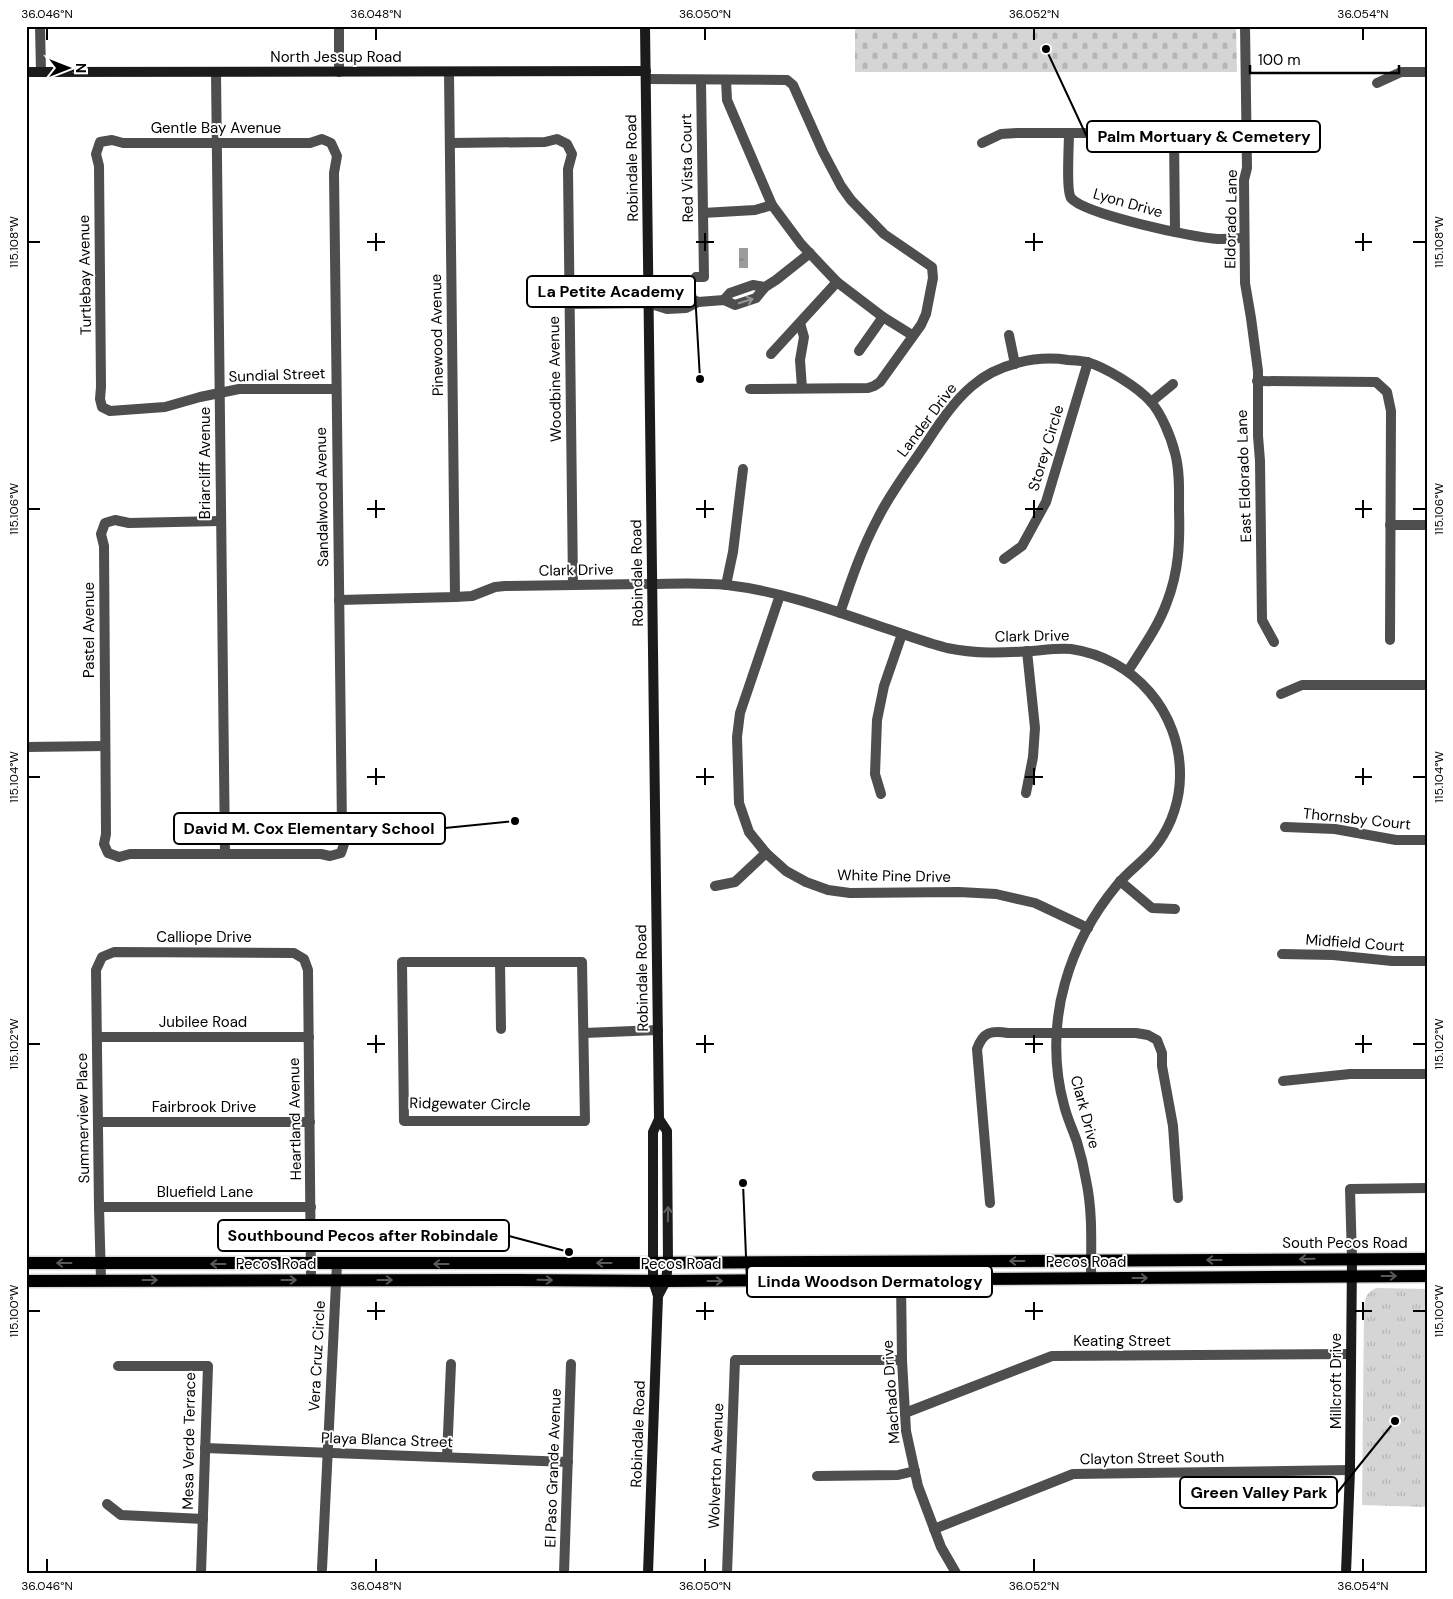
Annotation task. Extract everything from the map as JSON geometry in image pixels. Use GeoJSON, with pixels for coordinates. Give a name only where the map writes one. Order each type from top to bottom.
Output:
{"type":"FeatureCollection","features":[{"type":"Feature","properties":{"kind":"main road","name":"South Pecos Road"},"geometry":{"type":"LineString","coordinates":[[1263,1260],[1427,1258]]}},
{"type":"Feature","properties":{"kind":"main road","name":"Pecos Road"},"geometry":{"type":"LineString","coordinates":[[26,1263],[513,1264],[1263,1260]]}},
{"type":"Feature","properties":{"kind":"main road"},"geometry":{"type":"LineString","coordinates":[[470,1280],[494,1272],[506,1272],[511,1270],[513,1264]]}},
{"type":"Feature","properties":{"kind":"main road","name":"Pecos Road"},"geometry":{"type":"LineString","coordinates":[[26,1281],[666,1281],[1427,1276]]}},
{"type":"Feature","properties":{"kind":"street"},"geometry":{"type":"LineString","coordinates":[[40,26],[41,72]]}},
{"type":"Feature","properties":{"kind":"street"},"geometry":{"type":"LineString","coordinates":[[339,26],[340,72]]}},
{"type":"Feature","properties":{"kind":"street","name":"Robindale Road"},"geometry":{"type":"LineString","coordinates":[[645,26],[659,1119],[653,1132],[652,1281],[658,1296],[648,1573]]}},
{"type":"Feature","properties":{"kind":"street","name":"Eldorado Lane"},"geometry":{"type":"LineString","coordinates":[[1246,26],[1247,168],[1244,180],[1244,238],[1245,283],[1249,307]]}},
{"type":"Feature","properties":{"kind":"street","name":"North Jessup Road"},"geometry":{"type":"LineString","coordinates":[[26,72],[449,72],[646,75]]}},
{"type":"Feature","properties":{"kind":"street","name":"Briarcliff Avenue"},"geometry":{"type":"LineString","coordinates":[[216,72],[225,854]]}},
{"type":"Feature","properties":{"kind":"street","name":"Pinewood Avenue"},"geometry":{"type":"LineString","coordinates":[[449,72],[455,597]]}},
{"type":"Feature","properties":{"kind":"street"},"geometry":{"type":"LineString","coordinates":[[1377,83],[1401,72],[1427,72]]}},
{"type":"Feature","properties":{"kind":"street"},"geometry":{"type":"LineString","coordinates":[[646,75],[701,81],[788,80],[793,85],[822,152],[851,200],[884,234],[932,267],[933,278],[926,314],[921,325],[880,382],[868,388],[750,389]]}},
{"type":"Feature","properties":{"kind":"street"},"geometry":{"type":"LineString","coordinates":[[726,80],[727,100],[772,205],[801,244],[837,282],[912,336]]}},
{"type":"Feature","properties":{"kind":"street","name":"Red Vista Court"},"geometry":{"type":"LineString","coordinates":[[696,276],[704,277],[701,81]]}},
{"type":"Feature","properties":{"kind":"street"},"geometry":{"type":"LineString","coordinates":[[982,143],[1002,134],[1246,132]]}},
{"type":"Feature","properties":{"kind":"street","name":"Lyon Drive"},"geometry":{"type":"LineString","coordinates":[[1069,133],[1068,184],[1070,197],[1085,207],[1116,218],[1175,232],[1216,239],[1244,238]]}},
{"type":"Feature","properties":{"kind":"street"},"geometry":{"type":"LineString","coordinates":[[1174,134],[1175,232]]}},
{"type":"Feature","properties":{"kind":"street","name":"Gentle Bay Avenue"},"geometry":{"type":"LineString","coordinates":[[100,142],[112,140],[123,143],[310,143],[322,139],[331,143]]}},
{"type":"Feature","properties":{"kind":"street","name":"Woodbine Avenue"},"geometry":{"type":"LineString","coordinates":[[450,143],[545,142],[557,139],[567,144],[572,154],[568,170],[573,585]]}},
{"type":"Feature","properties":{"kind":"street","name":"Turtlebay Avenue"},"geometry":{"type":"LineString","coordinates":[[100,142],[96,154],[99,166],[100,398],[102,407]]}},
{"type":"Feature","properties":{"kind":"street","name":"Sandalwood Avenue"},"geometry":{"type":"LineString","coordinates":[[225,854],[320,854],[330,856],[341,853],[345,842],[342,828],[336,388],[334,172],[337,156],[331,143]]}},
{"type":"Feature","properties":{"kind":"street"},"geometry":{"type":"LineString","coordinates":[[703,213],[755,210],[772,205]]}},
{"type":"Feature","properties":{"kind":"street"},"geometry":{"type":"LineString","coordinates":[[569,304],[648,303],[666,295],[686,295],[698,302],[724,300],[734,305],[756,298],[765,287],[810,253]]}},
{"type":"Feature","properties":{"kind":"street"},"geometry":{"type":"LineString","coordinates":[[771,354],[837,282]]}},
{"type":"Feature","properties":{"kind":"street","name":"East Eldorado Lane"},"geometry":{"type":"LineString","coordinates":[[1249,307],[1258,371],[1262,620],[1274,642]]}},
{"type":"Feature","properties":{"kind":"street"},"geometry":{"type":"LineString","coordinates":[[859,352],[884,317]]}},
{"type":"Feature","properties":{"kind":"street"},"geometry":{"type":"LineString","coordinates":[[800,323],[804,336],[800,360],[802,388]]}},
{"type":"Feature","properties":{"kind":"street"},"geometry":{"type":"LineString","coordinates":[[1009,335],[1015,364]]}},
{"type":"Feature","properties":{"kind":"street","name":"Lander Drive"},"geometry":{"type":"LineString","coordinates":[[840,612],[860,556],[878,517],[897,486],[946,416],[973,385],[994,372],[1033,359],[1059,358],[1088,362],[1122,378],[1151,402],[1165,427],[1175,454],[1179,480],[1180,544],[1176,570],[1167,603],[1150,638],[1128,671]]}},
{"type":"Feature","properties":{"kind":"street","name":"Storey Circle"},"geometry":{"type":"LineString","coordinates":[[1004,559],[1022,546],[1046,502],[1088,362]]}},
{"type":"Feature","properties":{"kind":"street"},"geometry":{"type":"LineString","coordinates":[[1257,381],[1376,382],[1387,392],[1391,411],[1390,640]]}},
{"type":"Feature","properties":{"kind":"street"},"geometry":{"type":"LineString","coordinates":[[1151,402],[1173,384]]}},
{"type":"Feature","properties":{"kind":"street","name":"Sundial Street"},"geometry":{"type":"LineString","coordinates":[[102,407],[110,411],[165,408],[220,392],[239,389],[336,388]]}},
{"type":"Feature","properties":{"kind":"street"},"geometry":{"type":"LineString","coordinates":[[726,585],[743,469]]}},
{"type":"Feature","properties":{"kind":"street","name":"Pastel Avenue"},"geometry":{"type":"LineString","coordinates":[[220,521],[129,523],[115,520],[105,523],[100,534],[104,546],[106,834],[104,844],[108,853],[119,857],[130,854],[225,854]]}},
{"type":"Feature","properties":{"kind":"street"},"geometry":{"type":"LineString","coordinates":[[1390,525],[1427,525]]}},
{"type":"Feature","properties":{"kind":"street","name":"Clark Drive"},"geometry":{"type":"LineString","coordinates":[[339,600],[472,596],[495,587],[505,586],[726,585],[780,595],[840,612],[902,634],[947,647],[974,652],[1001,653],[1076,650],[1093,654],[1128,671],[1152,693],[1168,718],[1178,747],[1180,778],[1175,807],[1170,822],[1158,844],[1120,881],[1106,899],[1076,950],[1064,984],[1058,1020],[1056,1058],[1064,1105],[1079,1146],[1087,1185],[1090,1206],[1091,1278]]}},
{"type":"Feature","properties":{"kind":"street","name":"White Pine Drive"},"geometry":{"type":"LineString","coordinates":[[780,595],[740,713],[737,738],[739,803],[749,832],[766,853],[786,871],[806,882],[828,890],[850,893],[959,892],[996,894],[1034,903],[1088,928]]}},
{"type":"Feature","properties":{"kind":"street"},"geometry":{"type":"LineString","coordinates":[[881,794],[875,774],[877,720],[884,686],[902,634]]}},
{"type":"Feature","properties":{"kind":"street"},"geometry":{"type":"LineString","coordinates":[[1026,793],[1033,757],[1035,728],[1028,651]]}},
{"type":"Feature","properties":{"kind":"street"},"geometry":{"type":"LineString","coordinates":[[1281,694],[1302,685],[1427,686]]}},
{"type":"Feature","properties":{"kind":"street"},"geometry":{"type":"LineString","coordinates":[[26,747],[105,746]]}},
{"type":"Feature","properties":{"kind":"street","name":"Thornsby Court"},"geometry":{"type":"LineString","coordinates":[[1285,827],[1335,829],[1396,840],[1427,840]]}},
{"type":"Feature","properties":{"kind":"street"},"geometry":{"type":"LineString","coordinates":[[715,886],[736,882],[766,853]]}},
{"type":"Feature","properties":{"kind":"street"},"geometry":{"type":"LineString","coordinates":[[1120,881],[1152,908],[1175,909]]}},
{"type":"Feature","properties":{"kind":"street","name":"Calliope Drive"},"geometry":{"type":"LineString","coordinates":[[102,957],[114,952],[271,952],[294,953],[304,959]]}},
{"type":"Feature","properties":{"kind":"street","name":"Midfield Court"},"geometry":{"type":"LineString","coordinates":[[1282,954],[1333,954],[1392,961],[1427,961]]}},
{"type":"Feature","properties":{"kind":"street","name":"Summerview Place"},"geometry":{"type":"LineString","coordinates":[[101,1280],[96,970],[102,957]]}},
{"type":"Feature","properties":{"kind":"street","name":"Heartland Avenue"},"geometry":{"type":"LineString","coordinates":[[304,959],[308,970],[311,1280]]}},
{"type":"Feature","properties":{"kind":"street","name":"Ridgewater Circle"},"geometry":{"type":"LineString","coordinates":[[402,962],[582,962],[584,1033],[585,1121],[404,1121],[402,962]]}},
{"type":"Feature","properties":{"kind":"street"},"geometry":{"type":"LineString","coordinates":[[500,962],[501,1029]]}},
{"type":"Feature","properties":{"kind":"street"},"geometry":{"type":"LineString","coordinates":[[584,1033],[658,1030]]}},
{"type":"Feature","properties":{"kind":"street"},"geometry":{"type":"LineString","coordinates":[[990,1203],[977,1049],[981,1039],[994,1031],[1057,1034],[1136,1033],[1148,1035],[1157,1040],[1162,1053],[1162,1066],[1173,1126],[1178,1198]]}},
{"type":"Feature","properties":{"kind":"street","name":"Jubilee Road"},"geometry":{"type":"LineString","coordinates":[[97,1037],[309,1037]]}},
{"type":"Feature","properties":{"kind":"street"},"geometry":{"type":"LineString","coordinates":[[1283,1081],[1350,1074],[1427,1074]]}},
{"type":"Feature","properties":{"kind":"street","name":"Robindale Road"},"geometry":{"type":"LineString","coordinates":[[658,1296],[666,1281],[668,1263],[667,1131],[659,1119]]}},
{"type":"Feature","properties":{"kind":"street","name":"Fairbrook Drive"},"geometry":{"type":"LineString","coordinates":[[98,1122],[310,1122]]}},
{"type":"Feature","properties":{"kind":"street","name":"Millcroft Drive"},"geometry":{"type":"LineString","coordinates":[[1346,1573],[1350,1470],[1352,1259],[1350,1189],[1427,1188]]}},
{"type":"Feature","properties":{"kind":"street","name":"Bluefield Lane"},"geometry":{"type":"LineString","coordinates":[[99,1207],[311,1207]]}},
{"type":"Feature","properties":{"kind":"street","name":"Machado Drive"},"geometry":{"type":"LineString","coordinates":[[894,1261],[901,1280],[902,1360],[906,1431],[918,1486],[941,1547],[956,1573]]}},
{"type":"Feature","properties":{"kind":"street","name":"Vera Cruz Circle"},"geometry":{"type":"LineString","coordinates":[[322,1569],[326,1452],[337,1263]]}},
{"type":"Feature","properties":{"kind":"street","name":"Keating Street"},"geometry":{"type":"LineString","coordinates":[[905,1413],[1052,1356],[1350,1354]]}},
{"type":"Feature","properties":{"kind":"street","name":"Wolverton Avenue"},"geometry":{"type":"LineString","coordinates":[[727,1573],[735,1360],[902,1360]]}},
{"type":"Feature","properties":{"kind":"street"},"geometry":{"type":"LineString","coordinates":[[447,1457],[451,1364]]}},
{"type":"Feature","properties":{"kind":"street","name":"El Paso Grande Avenue"},"geometry":{"type":"LineString","coordinates":[[564,1573],[571,1364]]}},
{"type":"Feature","properties":{"kind":"street","name":"Mesa Verde Terrace"},"geometry":{"type":"LineString","coordinates":[[118,1366],[208,1366],[201,1573]]}},
{"type":"Feature","properties":{"kind":"street","name":"Playa Blanca Street"},"geometry":{"type":"LineString","coordinates":[[205,1448],[568,1462]]}},
{"type":"Feature","properties":{"kind":"street","name":"Clayton Street South"},"geometry":{"type":"LineString","coordinates":[[934,1529],[1073,1474],[1350,1470]]}},
{"type":"Feature","properties":{"kind":"street"},"geometry":{"type":"LineString","coordinates":[[817,1476],[898,1475],[915,1471]]}},
{"type":"Feature","properties":{"kind":"street"},"geometry":{"type":"LineString","coordinates":[[107,1504],[121,1515],[202,1519]]}},
{"type":"Feature","properties":{"kind":"green space"},"geometry":{"type":"Polygon","coordinates":[[[855,26],[1236,26],[1237,72],[855,72],[855,26]]]}},
{"type":"Feature","properties":{"kind":"green space"},"geometry":{"type":"Polygon","coordinates":[[[1376,1288],[1427,1289],[1427,1507],[1362,1505],[1364,1312],[1367,1295],[1376,1288]]]}},
{"type":"Feature","properties":{"kind":"water"},"geometry":{"type":"Polygon","coordinates":[[[739,248],[748,248],[748,268],[739,268],[739,248]]]}},
{"type":"Feature","properties":{"kind":"place","name":"Palm Mortuary & Cemetery"},"geometry":{"type":"Point","coordinates":[1046,49]}},
{"type":"Feature","properties":{"kind":"place","name":"La Petite Academy"},"geometry":{"type":"Point","coordinates":[700,379]}},
{"type":"Feature","properties":{"kind":"place","name":"David M. Cox Elementary School"},"geometry":{"type":"Point","coordinates":[515,821]}},
{"type":"Feature","properties":{"kind":"place","name":"Linda Woodson Dermatology"},"geometry":{"type":"Point","coordinates":[743,1183]}},
{"type":"Feature","properties":{"kind":"place","name":"Southbound Pecos after Robindale"},"geometry":{"type":"Point","coordinates":[569,1252]}},
{"type":"Feature","properties":{"kind":"place","name":"Green Valley Park"},"geometry":{"type":"Point","coordinates":[1395,1421]}}]}
